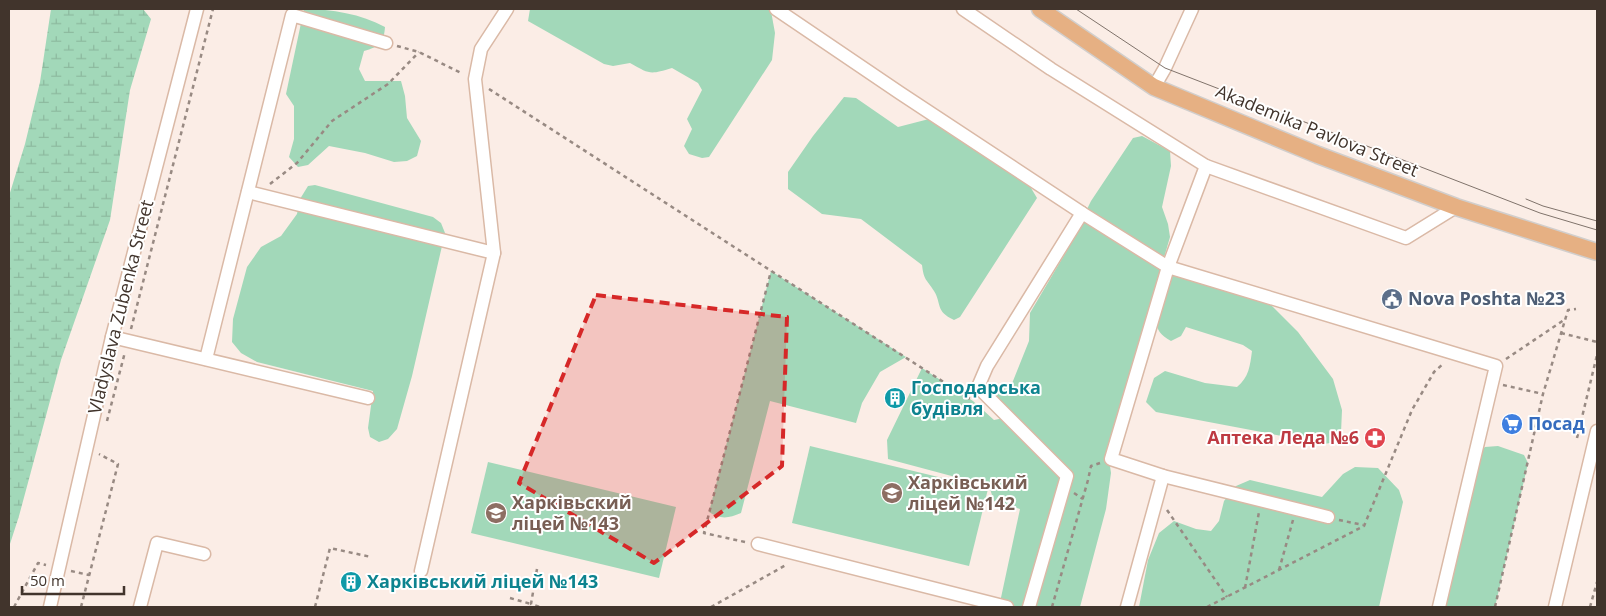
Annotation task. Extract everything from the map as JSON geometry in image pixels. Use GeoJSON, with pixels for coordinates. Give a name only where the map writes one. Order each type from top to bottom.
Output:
{"type":"FeatureCollection","features":[{"type":"Feature","properties":{"kind":"main road","name":"Akademika Pavlova Street"},"geometry":{"type":"LineString","coordinates":[[1040,9],[1154,87],[1318,155],[1456,207],[1597,252]]}},
{"type":"Feature","properties":{"kind":"street"},"geometry":{"type":"LineString","coordinates":[[421,571],[494,253],[475,79],[481,48],[507,9]]}},
{"type":"Feature","properties":{"kind":"street"},"geometry":{"type":"LineString","coordinates":[[776,9],[1082,213],[1168,266],[1496,366],[1439,607]]}},
{"type":"Feature","properties":{"kind":"street"},"geometry":{"type":"LineString","coordinates":[[963,9],[1051,69],[1206,166],[1406,238],[1456,207]]}},
{"type":"Feature","properties":{"kind":"street"},"geometry":{"type":"LineString","coordinates":[[1154,87],[1166,68],[1192,9]]}},
{"type":"Feature","properties":{"kind":"street","name":"Vladyslava Zubenka Street"},"geometry":{"type":"LineString","coordinates":[[50,607],[112,337],[193,12]]}},
{"type":"Feature","properties":{"kind":"street"},"geometry":{"type":"LineString","coordinates":[[206,359],[253,193],[292,15],[386,43]]}},
{"type":"Feature","properties":{"kind":"street"},"geometry":{"type":"LineString","coordinates":[[1206,166],[1168,266],[1111,459],[1163,476],[1328,517]]}},
{"type":"Feature","properties":{"kind":"street"},"geometry":{"type":"LineString","coordinates":[[253,193],[494,253]]}},
{"type":"Feature","properties":{"kind":"street"},"geometry":{"type":"LineString","coordinates":[[1030,607],[1067,476],[978,387],[988,366],[1082,213]]}},
{"type":"Feature","properties":{"kind":"street"},"geometry":{"type":"LineString","coordinates":[[112,337],[368,398]]}},
{"type":"Feature","properties":{"kind":"street"},"geometry":{"type":"LineString","coordinates":[[1555,607],[1597,431]]}},
{"type":"Feature","properties":{"kind":"street"},"geometry":{"type":"LineString","coordinates":[[1126,607],[1163,476]]}},
{"type":"Feature","properties":{"kind":"street"},"geometry":{"type":"LineString","coordinates":[[140,607],[157,543],[204,554]]}},
{"type":"Feature","properties":{"kind":"street"},"geometry":{"type":"LineString","coordinates":[[758,544],[1007,607]]}},
{"type":"Feature","properties":{"kind":"path"},"geometry":{"type":"LineString","coordinates":[[106,426],[213,9]]}},
{"type":"Feature","properties":{"kind":"path"},"geometry":{"type":"LineString","coordinates":[[386,43],[419,52],[475,79],[973,401]]}},
{"type":"Feature","properties":{"kind":"path"},"geometry":{"type":"LineString","coordinates":[[253,193],[297,163],[332,121],[388,84],[419,52]]}},
{"type":"Feature","properties":{"kind":"path"},"geometry":{"type":"LineString","coordinates":[[758,544],[704,533],[772,271]]}},
{"type":"Feature","properties":{"kind":"path"},"geometry":{"type":"LineString","coordinates":[[1495,607],[1543,394],[1568,310],[1576,309]]}},
{"type":"Feature","properties":{"kind":"path"},"geometry":{"type":"LineString","coordinates":[[1496,366],[1565,320]]}},
{"type":"Feature","properties":{"kind":"path"},"geometry":{"type":"LineString","coordinates":[[1561,333],[1597,342]]}},
{"type":"Feature","properties":{"kind":"path"},"geometry":{"type":"LineString","coordinates":[[1207,607],[1364,526],[1412,410],[1434,372],[1454,353]]}},
{"type":"Feature","properties":{"kind":"path"},"geometry":{"type":"LineString","coordinates":[[1577,438],[1597,354]]}},
{"type":"Feature","properties":{"kind":"path"},"geometry":{"type":"LineString","coordinates":[[1491,383],[1543,394]]}},
{"type":"Feature","properties":{"kind":"path"},"geometry":{"type":"LineString","coordinates":[[81,607],[118,464],[99,454]]}},
{"type":"Feature","properties":{"kind":"path"},"geometry":{"type":"LineString","coordinates":[[1052,607],[1091,466]]}},
{"type":"Feature","properties":{"kind":"path"},"geometry":{"type":"LineString","coordinates":[[1064,486],[1083,499]]}},
{"type":"Feature","properties":{"kind":"path"},"geometry":{"type":"LineString","coordinates":[[1157,497],[1227,597]]}},
{"type":"Feature","properties":{"kind":"path"},"geometry":{"type":"LineString","coordinates":[[1245,588],[1261,501]]}},
{"type":"Feature","properties":{"kind":"path"},"geometry":{"type":"LineString","coordinates":[[1279,570],[1296,509]]}},
{"type":"Feature","properties":{"kind":"path"},"geometry":{"type":"LineString","coordinates":[[1328,517],[1364,526]]}},
{"type":"Feature","properties":{"kind":"path"},"geometry":{"type":"LineString","coordinates":[[315,607],[330,548],[370,557]]}},
{"type":"Feature","properties":{"kind":"path"},"geometry":{"type":"LineString","coordinates":[[711,607],[802,555]]}},
{"type":"Feature","properties":{"kind":"path"},"geometry":{"type":"LineString","coordinates":[[74,562],[72,571],[89,575]]}},
{"type":"Feature","properties":{"kind":"path"},"geometry":{"type":"LineString","coordinates":[[21,607],[15,606],[38,563],[48,565]]}},
{"type":"Feature","properties":{"kind":"path"},"geometry":{"type":"LineString","coordinates":[[531,606],[537,569]]}},
{"type":"Feature","properties":{"kind":"path"},"geometry":{"type":"LineString","coordinates":[[1590,607],[1597,582]]}},
{"type":"Feature","properties":{"kind":"path"},"geometry":{"type":"LineString","coordinates":[[510,598],[531,606],[540,607]]}},
{"type":"Feature","properties":{"kind":"highlighted area"},"geometry":{"type":"Polygon","coordinates":[[[596,295],[787,317],[782,466],[654,563],[519,483],[596,295]]]}},
{"type":"Feature","properties":{"kind":"green space"},"geometry":{"type":"Polygon","coordinates":[[[51,9],[143,9],[151,19],[130,90],[110,220],[61,360],[9,547],[9,196],[25,144],[40,82],[51,9]]]}},
{"type":"Feature","properties":{"kind":"green space"},"geometry":{"type":"Polygon","coordinates":[[[304,9],[346,13],[376,22],[385,27],[380,43],[364,51],[359,69],[365,81],[401,81],[405,96],[407,118],[421,141],[417,156],[407,161],[394,162],[365,153],[329,146],[308,165],[298,167],[289,157],[294,139],[294,106],[286,94],[304,9]]]}},
{"type":"Feature","properties":{"kind":"green space"},"geometry":{"type":"Polygon","coordinates":[[[530,9],[768,9],[771,11],[775,33],[772,60],[709,157],[702,158],[689,154],[684,146],[692,129],[687,119],[702,90],[698,83],[672,68],[659,72],[650,72],[630,63],[613,66],[604,64],[528,21],[530,9]]]}},
{"type":"Feature","properties":{"kind":"green space"},"geometry":{"type":"Polygon","coordinates":[[[844,97],[856,98],[898,127],[929,119],[1028,183],[1037,198],[960,317],[954,320],[941,310],[934,291],[925,277],[922,265],[861,219],[822,214],[788,189],[788,172],[813,136],[844,97]]]}},
{"type":"Feature","properties":{"kind":"green space"},"geometry":{"type":"Polygon","coordinates":[[[1142,136],[1170,151],[1171,166],[1162,207],[1170,237],[1108,452],[1111,473],[1106,509],[1080,607],[999,607],[1020,509],[994,501],[989,486],[888,459],[887,440],[922,368],[973,401],[994,420],[1014,416],[995,395],[998,389],[1011,386],[1029,341],[1030,313],[1066,252],[1091,201],[1133,138],[1142,136]]]}},
{"type":"Feature","properties":{"kind":"green space"},"geometry":{"type":"Polygon","coordinates":[[[315,185],[433,217],[441,223],[445,233],[412,376],[397,429],[388,439],[379,442],[370,437],[368,428],[373,391],[257,362],[241,353],[232,342],[233,319],[247,267],[261,247],[281,236],[297,214],[300,199],[308,186],[315,185]]]}},
{"type":"Feature","properties":{"kind":"green space"},"geometry":{"type":"Polygon","coordinates":[[[771,271],[906,357],[880,372],[862,403],[856,423],[770,401],[741,513],[729,517],[721,517],[709,512],[771,271]]]}},
{"type":"Feature","properties":{"kind":"green space"},"geometry":{"type":"Polygon","coordinates":[[[1178,275],[1269,303],[1298,332],[1333,379],[1342,410],[1341,433],[1336,442],[1324,444],[1156,412],[1146,402],[1154,378],[1165,371],[1205,383],[1237,387],[1244,379],[1250,366],[1252,351],[1243,345],[1186,327],[1181,336],[1171,341],[1161,334],[1157,326],[1160,304],[1168,277],[1178,275]]]}},
{"type":"Feature","properties":{"kind":"green space"},"geometry":{"type":"Polygon","coordinates":[[[810,446],[988,489],[969,566],[792,523],[810,446]]]}},
{"type":"Feature","properties":{"kind":"green space"},"geometry":{"type":"Polygon","coordinates":[[[1498,446],[1524,455],[1528,463],[1495,607],[1442,607],[1478,453],[1485,447],[1498,446]]]}},
{"type":"Feature","properties":{"kind":"green space"},"geometry":{"type":"Polygon","coordinates":[[[488,462],[676,507],[659,578],[471,533],[488,462]]]}},
{"type":"Feature","properties":{"kind":"green space"},"geometry":{"type":"Polygon","coordinates":[[[1355,467],[1378,468],[1399,490],[1403,502],[1379,607],[1139,607],[1148,560],[1159,533],[1174,521],[1196,529],[1211,531],[1219,521],[1224,501],[1236,486],[1250,480],[1322,497],[1343,474],[1355,467]]]}},
{"type":"Feature","properties":{"kind":"tram line"},"geometry":{"type":"LineString","coordinates":[[1076,9],[1165,68],[1540,213],[1597,230]]}},
{"type":"Feature","properties":{"kind":"tram line"},"geometry":{"type":"LineString","coordinates":[[1526,199],[1543,206],[1597,221]]}},
{"type":"Feature","properties":{"kind":"place","name":"Nova Poshta №23"},"geometry":{"type":"Point","coordinates":[1392,299]}},
{"type":"Feature","properties":{"kind":"place","name":"Господарська будівля"},"geometry":{"type":"Point","coordinates":[895,398]}},
{"type":"Feature","properties":{"kind":"place","name":"Посад"},"geometry":{"type":"Point","coordinates":[1512,424]}},
{"type":"Feature","properties":{"kind":"place","name":"Аптека Леда №6"},"geometry":{"type":"Point","coordinates":[1375,438]}},
{"type":"Feature","properties":{"kind":"place","name":"Харківський ліцей №142"},"geometry":{"type":"Point","coordinates":[892,493]}},
{"type":"Feature","properties":{"kind":"place","name":"Харківьский ліцей №143"},"geometry":{"type":"Point","coordinates":[496,513]}},
{"type":"Feature","properties":{"kind":"place","name":"Харківський ліцей №143"},"geometry":{"type":"Point","coordinates":[351,582]}}]}
